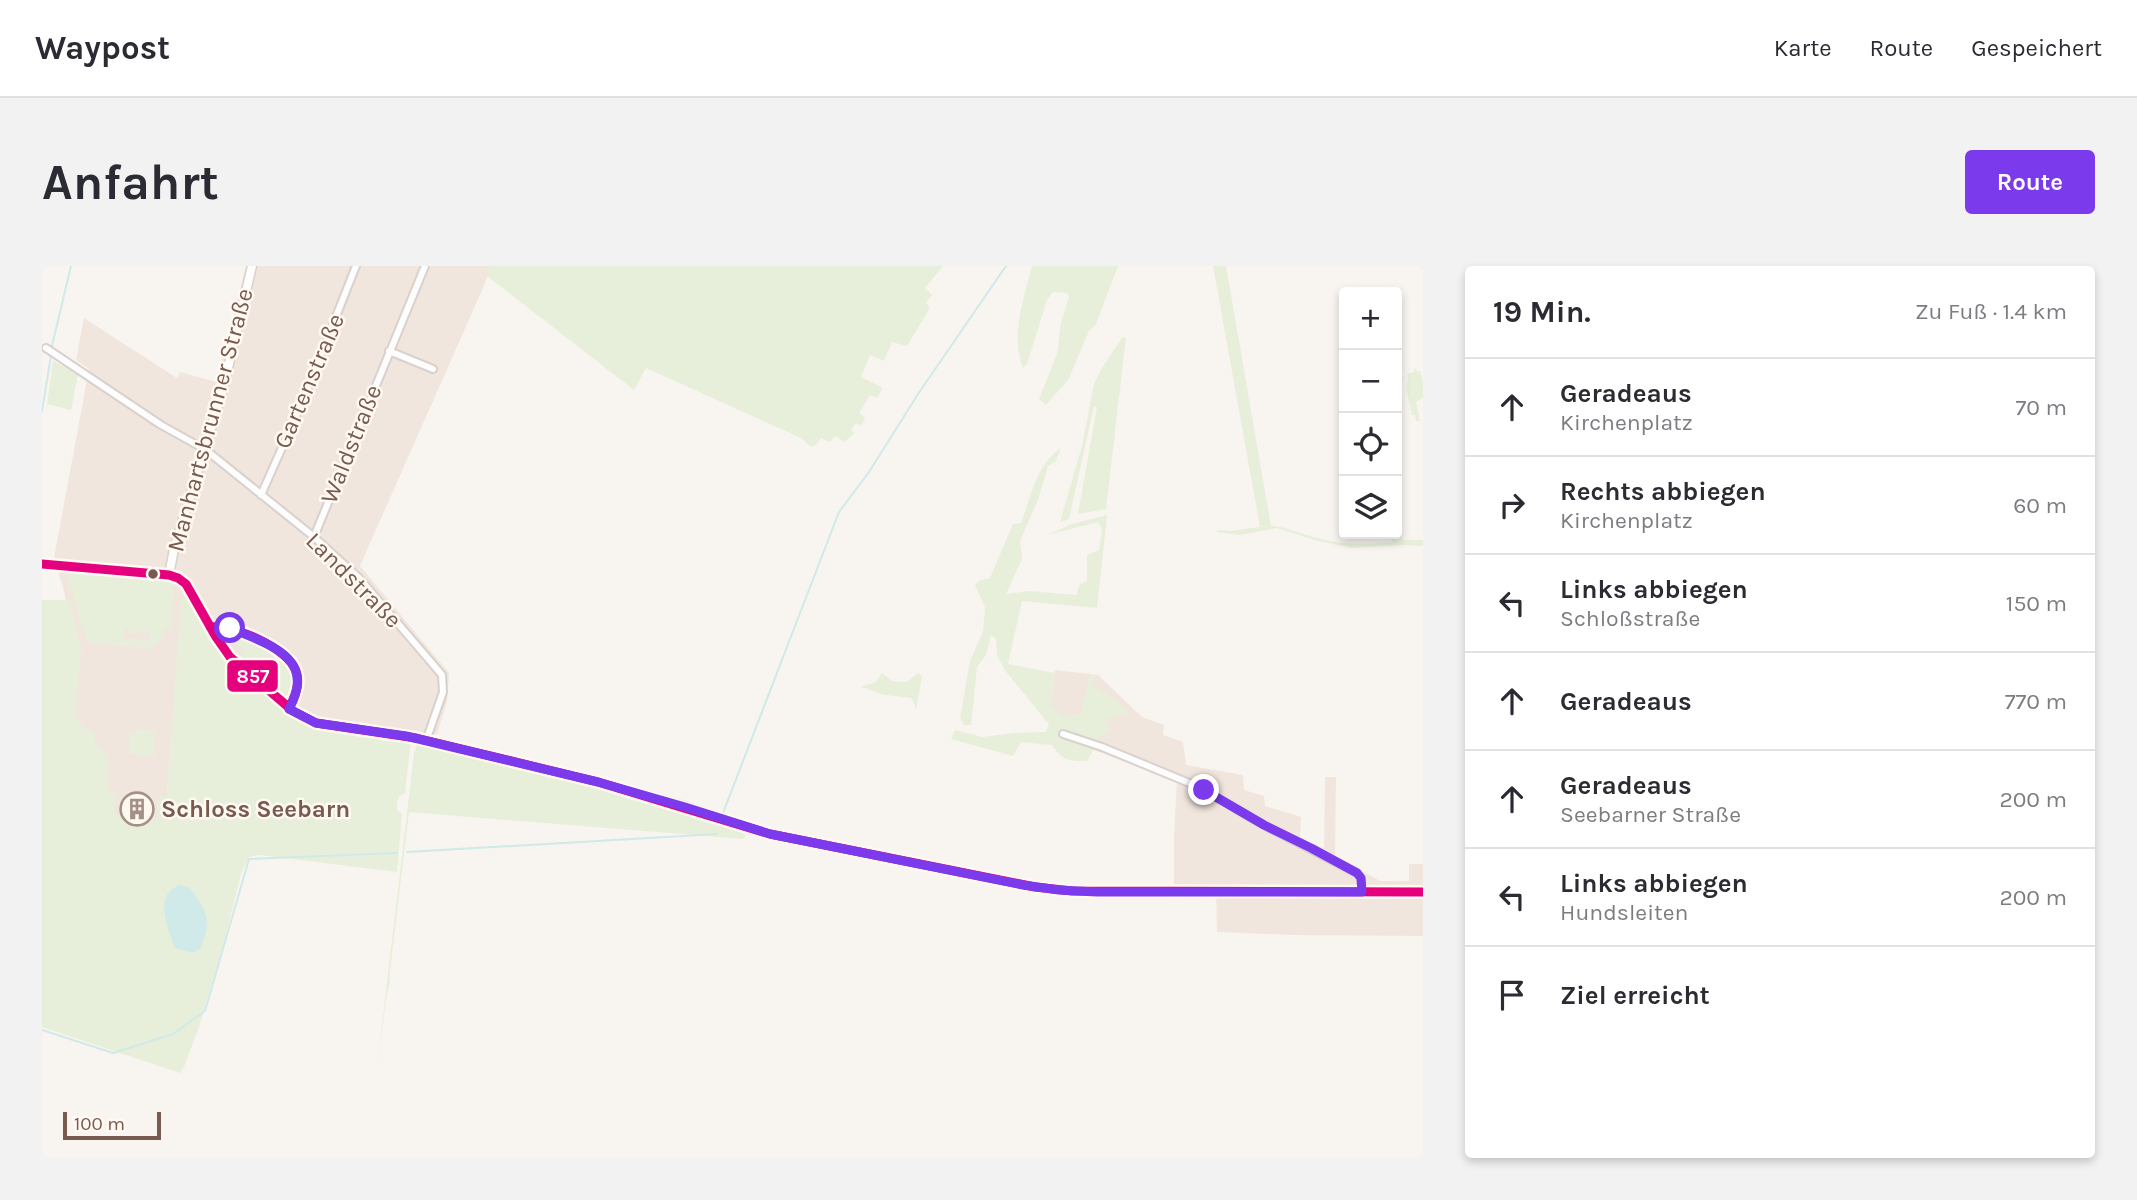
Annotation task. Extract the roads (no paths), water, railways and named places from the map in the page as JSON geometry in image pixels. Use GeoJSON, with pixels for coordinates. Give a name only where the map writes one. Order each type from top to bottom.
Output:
{"type":"FeatureCollection","features":[{"type":"Feature","properties":{"kind":"main road"},"geometry":{"type":"LineString","coordinates":[[42,564],[176,577],[186,584],[230,657],[289,709],[316,723],[384,732],[598,782],[770,834],[1035,887],[1166,893],[1423,892]]}},
{"type":"Feature","properties":{"kind":"street","name":"Manhartsbrunner Straße"},"geometry":{"type":"LineString","coordinates":[[169,575],[174,549],[206,450],[252,266]]}},
{"type":"Feature","properties":{"kind":"street","name":"Gartenstraße"},"geometry":{"type":"LineString","coordinates":[[261,495],[301,405],[356,266]]}},
{"type":"Feature","properties":{"kind":"street","name":"Waldstraße"},"geometry":{"type":"LineString","coordinates":[[314,537],[425,266]]}},
{"type":"Feature","properties":{"kind":"street","name":"Landstraße"},"geometry":{"type":"LineString","coordinates":[[46,348],[161,425],[206,450],[314,537],[360,579],[439,670],[443,679],[443,692],[426,741]]}},
{"type":"Feature","properties":{"kind":"street"},"geometry":{"type":"LineString","coordinates":[[388,351],[433,369]]}},
{"type":"Feature","properties":{"kind":"street"},"geometry":{"type":"LineString","coordinates":[[210,627],[230,628],[271,646],[289,658],[298,677],[296,693],[289,709]]}},
{"type":"Feature","properties":{"kind":"street"},"geometry":{"type":"LineString","coordinates":[[1063,734],[1199,787],[1264,825],[1357,873],[1361,878],[1362,892]]}},
{"type":"Feature","properties":{"kind":"water"},"geometry":{"type":"Polygon","coordinates":[[[181,885],[190,888],[206,916],[206,930],[201,948],[192,953],[175,948],[164,912],[167,895],[181,885]]]}},
{"type":"Feature","properties":{"kind":"waterway"},"geometry":{"type":"LineString","coordinates":[[51,350],[71,266]]}},
{"type":"Feature","properties":{"kind":"waterway"},"geometry":{"type":"LineString","coordinates":[[723,813],[839,512],[869,472],[918,394],[1006,266]]}},
{"type":"Feature","properties":{"kind":"waterway"},"geometry":{"type":"LineString","coordinates":[[42,411],[51,356]]}},
{"type":"Feature","properties":{"kind":"waterway"},"geometry":{"type":"LineString","coordinates":[[407,852],[717,834]]}},
{"type":"Feature","properties":{"kind":"waterway"},"geometry":{"type":"LineString","coordinates":[[42,1030],[113,1053],[173,1034],[205,1011],[249,859],[397,853]]}},
{"type":"Feature","properties":{"kind":"place","name":"Schloss Seebarn"},"geometry":{"type":"Point","coordinates":[137,809]}}]}
